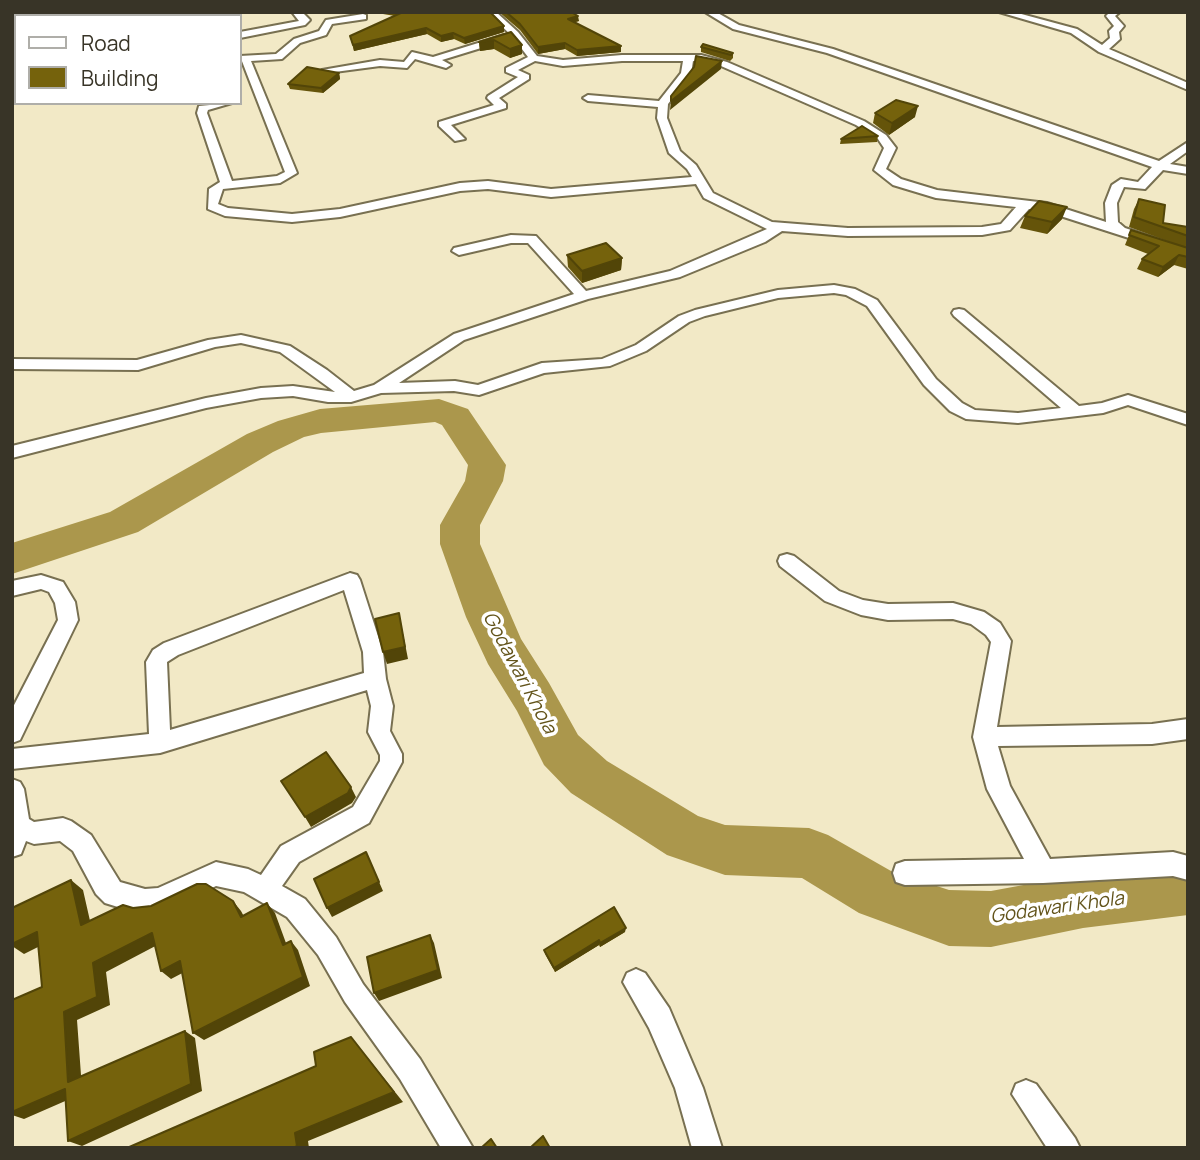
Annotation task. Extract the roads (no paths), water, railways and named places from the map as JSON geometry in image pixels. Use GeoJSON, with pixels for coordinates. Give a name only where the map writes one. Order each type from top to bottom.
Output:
{"type":"FeatureCollection","features":[{"type":"Feature","properties":{"kind":"street"},"geometry":{"type":"LineString","coordinates":[[242,35],[302,23],[305,20],[296,12]]}},
{"type":"Feature","properties":{"kind":"street"},"geometry":{"type":"LineString","coordinates":[[491,12],[515,34],[534,58]]}},
{"type":"Feature","properties":{"kind":"street"},"geometry":{"type":"LineString","coordinates":[[1003,12],[1074,31],[1102,50],[1188,87]]}},
{"type":"Feature","properties":{"kind":"street"},"geometry":{"type":"LineString","coordinates":[[1102,50],[1115,39],[1114,31],[1119,26],[1110,16],[1116,12]]}},
{"type":"Feature","properties":{"kind":"street"},"geometry":{"type":"LineString","coordinates":[[713,13],[736,27],[830,51],[1161,166],[1188,172]]}},
{"type":"Feature","properties":{"kind":"street"},"geometry":{"type":"LineString","coordinates":[[363,17],[329,22],[323,33],[298,41],[279,57],[242,58],[254,99],[291,173],[280,179],[227,184],[215,189],[212,206],[214,209],[292,218],[340,213],[460,187],[488,185],[551,193],[701,180]]}},
{"type":"Feature","properties":{"kind":"street"},"geometry":{"type":"LineString","coordinates":[[433,60],[515,34]]}},
{"type":"Feature","properties":{"kind":"street"},"geometry":{"type":"LineString","coordinates":[[327,70],[380,63],[407,65],[412,55],[446,65]]}},
{"type":"Feature","properties":{"kind":"street"},"geometry":{"type":"LineString","coordinates":[[459,139],[443,124],[502,106],[492,98],[525,76],[510,70],[534,58],[563,63],[622,58],[701,58],[724,64],[860,123],[882,137],[890,148],[880,170],[897,182],[947,196],[1047,207],[1188,253]]}},
{"type":"Feature","properties":{"kind":"street"},"geometry":{"type":"LineString","coordinates":[[688,58],[686,74],[663,104],[662,118],[675,153],[701,180],[708,195],[778,228],[848,232],[982,232],[1005,227],[1026,204]]}},
{"type":"Feature","properties":{"kind":"street"},"geometry":{"type":"LineString","coordinates":[[588,98],[663,104]]}},
{"type":"Feature","properties":{"kind":"street"},"geometry":{"type":"LineString","coordinates":[[217,105],[203,108],[202,113],[227,184]]}},
{"type":"Feature","properties":{"kind":"street"},"geometry":{"type":"LineString","coordinates":[[1123,233],[1112,223],[1113,194],[1121,183],[1141,186],[1188,145]]}},
{"type":"Feature","properties":{"kind":"street"},"geometry":{"type":"LineString","coordinates":[[380,388],[402,371],[427,359],[460,337],[583,296],[687,270],[761,239],[778,228]]}},
{"type":"Feature","properties":{"kind":"street"},"geometry":{"type":"LineString","coordinates":[[459,251],[512,239],[531,239],[583,296]]}},
{"type":"Feature","properties":{"kind":"street"},"geometry":{"type":"LineString","coordinates":[[12,452],[205,403],[261,393],[293,391],[328,397],[351,397],[380,388],[455,386],[479,390],[542,368],[605,363],[642,348],[684,319],[700,313],[778,294],[834,289],[850,292],[872,303],[895,331],[923,374],[965,412],[990,418],[1018,418],[1103,408],[1128,400],[1188,420]]}},
{"type":"Feature","properties":{"kind":"street"},"geometry":{"type":"LineString","coordinates":[[959,313],[1075,411]]}},
{"type":"Feature","properties":{"kind":"street"},"geometry":{"type":"LineString","coordinates":[[12,364],[138,365],[213,343],[241,339],[285,349],[322,373],[351,397]]}},
{"type":"Feature","properties":{"kind":"street"},"geometry":{"type":"LineString","coordinates":[[787,561],[832,596],[861,607],[888,612],[953,611],[977,618],[993,629],[1000,641],[984,737],[999,789],[1044,871]]}},
{"type":"Feature","properties":{"kind":"street"},"geometry":{"type":"LineString","coordinates":[[160,743],[156,662],[160,656],[171,649],[344,580],[353,583],[373,652],[375,679],[382,706],[379,732],[391,754],[391,762],[361,815],[290,854],[265,890]]}},
{"type":"Feature","properties":{"kind":"street"},"geometry":{"type":"LineString","coordinates":[[12,589],[41,582],[56,587],[65,602],[68,620],[34,691],[13,727]]}},
{"type":"Feature","properties":{"kind":"street"},"geometry":{"type":"LineString","coordinates":[[12,759],[160,743],[375,679]]}},
{"type":"Feature","properties":{"kind":"street"},"geometry":{"type":"LineString","coordinates":[[984,737],[1152,734],[1188,729]]}},
{"type":"Feature","properties":{"kind":"street"},"geometry":{"type":"LineString","coordinates":[[12,789],[16,836],[63,830],[82,843],[105,885],[114,894],[131,896],[144,902],[168,897],[216,874],[248,881],[296,908],[327,946],[354,993],[410,1069],[458,1148]]}},
{"type":"Feature","properties":{"kind":"street"},"geometry":{"type":"LineString","coordinates":[[905,873],[1044,871],[1173,864],[1188,868]]}},
{"type":"Feature","properties":{"kind":"street"},"geometry":{"type":"LineString","coordinates":[[636,982],[664,1030],[689,1088],[707,1148]]}},
{"type":"Feature","properties":{"kind":"street"},"geometry":{"type":"LineString","coordinates":[[1026,1094],[1065,1148]]}},
{"type":"Feature","properties":{"kind":"waterway","name":"Godawari Khola"},"geometry":{"type":"LineString","coordinates":[[12,559],[124,522],[260,443],[291,429],[320,421],[439,410],[455,417],[487,465],[484,481],[460,525],[460,544],[488,617],[504,651],[533,697],[561,750],[589,777],[685,837],[725,850],[809,853],[878,894],[949,918],[991,919],[1083,901],[1188,888]]}}]}
